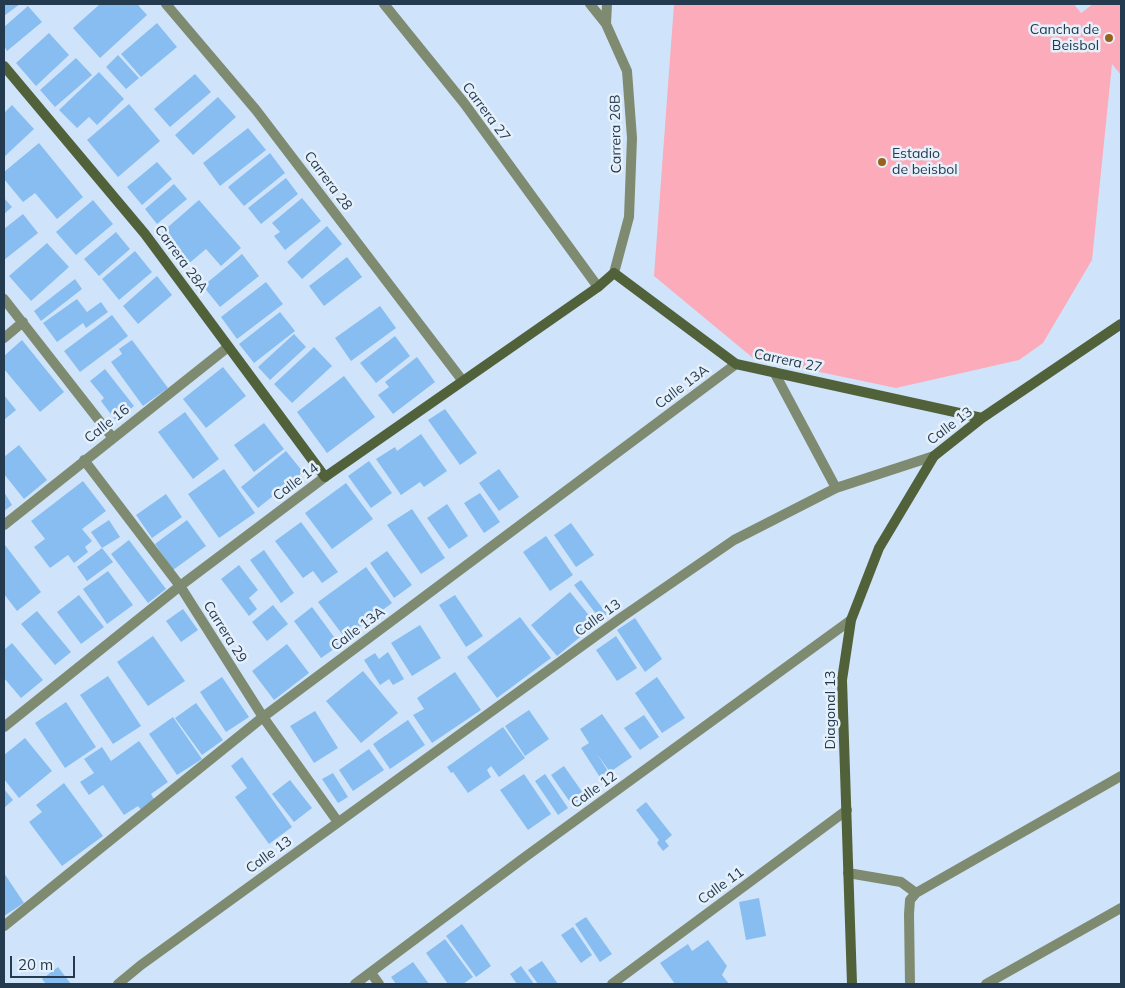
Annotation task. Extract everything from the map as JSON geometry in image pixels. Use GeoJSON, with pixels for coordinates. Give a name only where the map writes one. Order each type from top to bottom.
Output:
{"type":"FeatureCollection","features":[{"type":"Feature","properties":{"kind":"street","name":"Carrera 28"},"geometry":{"type":"LineString","coordinates":[[166,4],[256,110],[462,380]]}},
{"type":"Feature","properties":{"kind":"street","name":"Carrera 27"},"geometry":{"type":"LineString","coordinates":[[384,4],[464,104],[598,287]]}},
{"type":"Feature","properties":{"kind":"street","name":"Carrera 26B"},"geometry":{"type":"LineString","coordinates":[[590,4],[606,24],[627,71],[632,138],[629,217],[614,273]]}},
{"type":"Feature","properties":{"kind":"street"},"geometry":{"type":"LineString","coordinates":[[606,24],[608,4]]}},
{"type":"Feature","properties":{"kind":"street","name":"Carrera 28A"},"geometry":{"type":"LineString","coordinates":[[4,66],[145,234],[325,477]]}},
{"type":"Feature","properties":{"kind":"street","name":"Calle 14"},"geometry":{"type":"LineString","coordinates":[[4,727],[180,586],[325,477],[598,287],[614,273]]}},
{"type":"Feature","properties":{"kind":"street","name":"Carrera 27"},"geometry":{"type":"LineString","coordinates":[[614,273],[736,364],[982,418]]}},
{"type":"Feature","properties":{"kind":"street"},"geometry":{"type":"LineString","coordinates":[[4,299],[112,437]]}},
{"type":"Feature","properties":{"kind":"street"},"geometry":{"type":"LineString","coordinates":[[4,338],[23,322]]}},
{"type":"Feature","properties":{"kind":"street","name":"Calle 13"},"geometry":{"type":"LineString","coordinates":[[118,984],[141,965],[622,617],[734,540],[836,488],[934,456],[982,418],[1121,324]]}},
{"type":"Feature","properties":{"kind":"street","name":"Calle 16"},"geometry":{"type":"LineString","coordinates":[[4,525],[112,437],[228,347]]}},
{"type":"Feature","properties":{"kind":"street","name":"Calle 13A"},"geometry":{"type":"LineString","coordinates":[[4,926],[263,718],[736,364]]}},
{"type":"Feature","properties":{"kind":"street"},"geometry":{"type":"LineString","coordinates":[[774,372],[836,488]]}},
{"type":"Feature","properties":{"kind":"street","name":"Diagonal 13"},"geometry":{"type":"LineString","coordinates":[[852,984],[842,680],[851,620],[879,548],[934,456]]}},
{"type":"Feature","properties":{"kind":"street","name":"Carrera 29"},"geometry":{"type":"LineString","coordinates":[[84,460],[180,586],[263,718],[338,822]]}},
{"type":"Feature","properties":{"kind":"street","name":"Calle 12"},"geometry":{"type":"LineString","coordinates":[[355,984],[851,620]]}},
{"type":"Feature","properties":{"kind":"street"},"geometry":{"type":"LineString","coordinates":[[910,984],[908,914],[910,900],[916,893],[1121,776]]}},
{"type":"Feature","properties":{"kind":"street","name":"Calle 11"},"geometry":{"type":"LineString","coordinates":[[612,984],[847,810]]}},
{"type":"Feature","properties":{"kind":"street"},"geometry":{"type":"LineString","coordinates":[[848,873],[901,882],[916,893]]}},
{"type":"Feature","properties":{"kind":"street"},"geometry":{"type":"LineString","coordinates":[[986,984],[1121,908]]}},
{"type":"Feature","properties":{"kind":"street"},"geometry":{"type":"LineString","coordinates":[[371,973],[379,984]]}},
{"type":"Feature","properties":{"kind":"shaded area","name":"Estadio de beisbol"},"geometry":{"type":"Polygon","coordinates":[[[674,4],[1074,4],[1081,13],[1093,4],[1121,4],[1121,75],[1112,64],[1092,260],[1043,343],[1019,360],[896,388],[753,358],[654,276],[674,4]]]}},
{"type":"Feature","properties":{"kind":"building"},"geometry":{"type":"Polygon","coordinates":[[[4,4],[20,4],[4,16],[4,4]]]}},
{"type":"Feature","properties":{"kind":"building"},"geometry":{"type":"Polygon","coordinates":[[[100,4],[137,4],[147,15],[100,58],[73,28],[100,4]]]}},
{"type":"Feature","properties":{"kind":"building"},"geometry":{"type":"Polygon","coordinates":[[[28,6],[42,22],[7,51],[4,46],[4,27],[28,6]]]}},
{"type":"Feature","properties":{"kind":"building"},"geometry":{"type":"Polygon","coordinates":[[[157,23],[177,47],[141,77],[121,54],[157,23]]]}},
{"type":"Feature","properties":{"kind":"building"},"geometry":{"type":"Polygon","coordinates":[[[49,33],[69,55],[36,86],[16,63],[49,33]]]}},
{"type":"Feature","properties":{"kind":"building"},"geometry":{"type":"Polygon","coordinates":[[[118,55],[139,78],[126,89],[106,67],[118,55]]]}},
{"type":"Feature","properties":{"kind":"building"},"geometry":{"type":"Polygon","coordinates":[[[76,58],[92,75],[55,107],[40,90],[76,58]]]}},
{"type":"Feature","properties":{"kind":"building"},"geometry":{"type":"Polygon","coordinates":[[[99,72],[124,99],[97,125],[89,117],[77,128],[59,110],[99,72]]]}},
{"type":"Feature","properties":{"kind":"building"},"geometry":{"type":"Polygon","coordinates":[[[195,74],[211,92],[170,127],[154,109],[195,74]]]}},
{"type":"Feature","properties":{"kind":"building"},"geometry":{"type":"Polygon","coordinates":[[[218,97],[236,117],[193,155],[175,135],[218,97]]]}},
{"type":"Feature","properties":{"kind":"building"},"geometry":{"type":"Polygon","coordinates":[[[129,104],[160,141],[118,177],[87,140],[129,104]]]}},
{"type":"Feature","properties":{"kind":"building"},"geometry":{"type":"Polygon","coordinates":[[[12,105],[34,129],[4,157],[4,113],[12,105]]]}},
{"type":"Feature","properties":{"kind":"building"},"geometry":{"type":"Polygon","coordinates":[[[248,128],[266,150],[220,186],[203,163],[248,128]]]}},
{"type":"Feature","properties":{"kind":"building"},"geometry":{"type":"Polygon","coordinates":[[[39,143],[83,197],[57,219],[35,193],[23,202],[4,179],[4,172],[39,143]]]}},
{"type":"Feature","properties":{"kind":"building"},"geometry":{"type":"Polygon","coordinates":[[[270,153],[285,173],[244,206],[228,187],[270,153]]]}},
{"type":"Feature","properties":{"kind":"building"},"geometry":{"type":"Polygon","coordinates":[[[157,162],[172,179],[142,205],[127,187],[157,162]]]}},
{"type":"Feature","properties":{"kind":"building"},"geometry":{"type":"Polygon","coordinates":[[[286,178],[298,194],[261,224],[248,208],[286,178]]]}},
{"type":"Feature","properties":{"kind":"building"},"geometry":{"type":"Polygon","coordinates":[[[174,184],[187,199],[157,224],[145,209],[174,184]]]}},
{"type":"Feature","properties":{"kind":"building"},"geometry":{"type":"Polygon","coordinates":[[[4,198],[12,207],[4,214],[4,198]]]}},
{"type":"Feature","properties":{"kind":"building"},"geometry":{"type":"Polygon","coordinates":[[[302,198],[321,221],[285,250],[274,236],[280,232],[272,223],[302,198]]]}},
{"type":"Feature","properties":{"kind":"building"},"geometry":{"type":"Polygon","coordinates":[[[93,200],[113,224],[76,255],[56,232],[93,200]]]}},
{"type":"Feature","properties":{"kind":"building"},"geometry":{"type":"Polygon","coordinates":[[[199,200],[241,248],[221,266],[206,249],[187,265],[160,234],[199,200]]]}},
{"type":"Feature","properties":{"kind":"building"},"geometry":{"type":"Polygon","coordinates":[[[23,214],[38,233],[4,260],[4,229],[23,214]]]}},
{"type":"Feature","properties":{"kind":"building"},"geometry":{"type":"Polygon","coordinates":[[[327,226],[342,244],[302,279],[287,262],[327,226]]]}},
{"type":"Feature","properties":{"kind":"building"},"geometry":{"type":"Polygon","coordinates":[[[116,232],[130,249],[99,276],[84,259],[116,232]]]}},
{"type":"Feature","properties":{"kind":"building"},"geometry":{"type":"Polygon","coordinates":[[[47,243],[69,267],[31,301],[9,276],[47,243]]]}},
{"type":"Feature","properties":{"kind":"building"},"geometry":{"type":"Polygon","coordinates":[[[135,251],[152,272],[119,300],[102,279],[135,251]]]}},
{"type":"Feature","properties":{"kind":"building"},"geometry":{"type":"Polygon","coordinates":[[[242,254],[259,276],[220,307],[203,286],[242,254]]]}},
{"type":"Feature","properties":{"kind":"building"},"geometry":{"type":"Polygon","coordinates":[[[347,257],[362,277],[324,306],[309,286],[347,257]]]}},
{"type":"Feature","properties":{"kind":"building"},"geometry":{"type":"Polygon","coordinates":[[[157,276],[172,295],[138,324],[123,306],[157,276]]]}},
{"type":"Feature","properties":{"kind":"building"},"geometry":{"type":"Polygon","coordinates":[[[75,279],[82,289],[41,321],[34,311],[75,279]]]}},
{"type":"Feature","properties":{"kind":"building"},"geometry":{"type":"Polygon","coordinates":[[[266,282],[283,304],[237,339],[221,317],[266,282]]]}},
{"type":"Feature","properties":{"kind":"building"},"geometry":{"type":"Polygon","coordinates":[[[77,299],[87,312],[101,302],[108,312],[86,328],[83,323],[57,342],[43,323],[77,299]]]}},
{"type":"Feature","properties":{"kind":"building"},"geometry":{"type":"Polygon","coordinates":[[[380,306],[396,328],[351,361],[335,338],[380,306]]]}},
{"type":"Feature","properties":{"kind":"building"},"geometry":{"type":"Polygon","coordinates":[[[280,312],[295,331],[254,363],[239,344],[280,312]]]}},
{"type":"Feature","properties":{"kind":"building"},"geometry":{"type":"Polygon","coordinates":[[[112,315],[128,336],[80,372],[64,351],[112,315]]]}},
{"type":"Feature","properties":{"kind":"building"},"geometry":{"type":"Polygon","coordinates":[[[294,334],[306,347],[270,380],[258,367],[294,334]]]}},
{"type":"Feature","properties":{"kind":"building"},"geometry":{"type":"Polygon","coordinates":[[[395,336],[410,356],[376,383],[360,363],[395,336]]]}},
{"type":"Feature","properties":{"kind":"building"},"geometry":{"type":"Polygon","coordinates":[[[22,340],[64,392],[40,412],[4,369],[4,356],[22,340]]]}},
{"type":"Feature","properties":{"kind":"building"},"geometry":{"type":"Polygon","coordinates":[[[132,340],[168,388],[143,406],[111,362],[122,354],[119,349],[132,340]]]}},
{"type":"Feature","properties":{"kind":"building"},"geometry":{"type":"Polygon","coordinates":[[[314,347],[332,366],[292,403],[274,384],[314,347]]]}},
{"type":"Feature","properties":{"kind":"building"},"geometry":{"type":"Polygon","coordinates":[[[417,357],[435,382],[393,414],[378,395],[389,387],[385,382],[417,357]]]}},
{"type":"Feature","properties":{"kind":"building"},"geometry":{"type":"Polygon","coordinates":[[[223,367],[246,396],[206,428],[183,399],[223,367]]]}},
{"type":"Feature","properties":{"kind":"building"},"geometry":{"type":"Polygon","coordinates":[[[105,369],[134,406],[116,421],[101,401],[104,398],[90,381],[105,369]]]}},
{"type":"Feature","properties":{"kind":"building"},"geometry":{"type":"Polygon","coordinates":[[[344,376],[375,417],[327,453],[297,412],[344,376]]]}},
{"type":"Feature","properties":{"kind":"building"},"geometry":{"type":"Polygon","coordinates":[[[4,395],[16,410],[5,419],[4,418],[4,395]]]}},
{"type":"Feature","properties":{"kind":"building"},"geometry":{"type":"Polygon","coordinates":[[[445,409],[477,453],[460,465],[428,420],[445,409]]]}},
{"type":"Feature","properties":{"kind":"building"},"geometry":{"type":"Polygon","coordinates":[[[185,412],[219,459],[193,479],[158,432],[185,412]]]}},
{"type":"Feature","properties":{"kind":"building"},"geometry":{"type":"Polygon","coordinates":[[[264,423],[284,449],[254,472],[234,445],[264,423]]]}},
{"type":"Feature","properties":{"kind":"building"},"geometry":{"type":"Polygon","coordinates":[[[421,434],[447,471],[424,487],[420,482],[401,495],[376,459],[395,447],[397,451],[421,434]]]}},
{"type":"Feature","properties":{"kind":"building"},"geometry":{"type":"Polygon","coordinates":[[[19,445],[47,480],[24,499],[4,474],[4,457],[19,445]]]}},
{"type":"Feature","properties":{"kind":"building"},"geometry":{"type":"Polygon","coordinates":[[[286,451],[303,472],[258,508],[241,487],[286,451]]]}},
{"type":"Feature","properties":{"kind":"building"},"geometry":{"type":"Polygon","coordinates":[[[369,461],[392,493],[371,508],[348,476],[369,461]]]}},
{"type":"Feature","properties":{"kind":"building"},"geometry":{"type":"Polygon","coordinates":[[[224,469],[255,513],[219,538],[188,494],[224,469]]]}},
{"type":"Feature","properties":{"kind":"building"},"geometry":{"type":"Polygon","coordinates":[[[499,469],[519,497],[499,511],[479,483],[499,469]]]}},
{"type":"Feature","properties":{"kind":"building"},"geometry":{"type":"Polygon","coordinates":[[[83,481],[106,511],[82,529],[92,541],[85,547],[88,552],[74,563],[68,555],[50,568],[34,547],[45,539],[31,521],[83,481]]]}},
{"type":"Feature","properties":{"kind":"building"},"geometry":{"type":"Polygon","coordinates":[[[346,483],[373,519],[332,549],[305,513],[346,483]]]}},
{"type":"Feature","properties":{"kind":"building"},"geometry":{"type":"Polygon","coordinates":[[[4,492],[12,505],[4,511],[4,492]]]}},
{"type":"Feature","properties":{"kind":"building"},"geometry":{"type":"Polygon","coordinates":[[[480,493],[500,522],[484,533],[464,503],[480,493]]]}},
{"type":"Feature","properties":{"kind":"building"},"geometry":{"type":"Polygon","coordinates":[[[166,494],[182,517],[152,538],[136,515],[166,494]]]}},
{"type":"Feature","properties":{"kind":"building"},"geometry":{"type":"Polygon","coordinates":[[[447,504],[468,536],[449,549],[427,518],[447,504]]]}},
{"type":"Feature","properties":{"kind":"building"},"geometry":{"type":"Polygon","coordinates":[[[412,509],[445,558],[421,574],[387,525],[412,509]]]}},
{"type":"Feature","properties":{"kind":"building"},"geometry":{"type":"Polygon","coordinates":[[[109,520],[120,537],[102,548],[91,532],[109,520]]]}},
{"type":"Feature","properties":{"kind":"building"},"geometry":{"type":"Polygon","coordinates":[[[187,520],[206,546],[173,570],[155,544],[187,520]]]}},
{"type":"Feature","properties":{"kind":"building"},"geometry":{"type":"Polygon","coordinates":[[[301,522],[338,572],[322,583],[313,571],[303,578],[275,541],[301,522]]]}},
{"type":"Feature","properties":{"kind":"building"},"geometry":{"type":"Polygon","coordinates":[[[571,523],[594,555],[576,567],[554,535],[571,523]]]}},
{"type":"Feature","properties":{"kind":"building"},"geometry":{"type":"Polygon","coordinates":[[[546,536],[573,575],[550,591],[523,552],[546,536]]]}},
{"type":"Feature","properties":{"kind":"building"},"geometry":{"type":"Polygon","coordinates":[[[129,540],[166,589],[148,603],[111,554],[129,540]]]}},
{"type":"Feature","properties":{"kind":"building"},"geometry":{"type":"Polygon","coordinates":[[[5,545],[41,592],[17,611],[4,594],[5,545]]]}},
{"type":"Feature","properties":{"kind":"building"},"geometry":{"type":"Polygon","coordinates":[[[102,548],[113,562],[87,581],[77,567],[102,548]]]}},
{"type":"Feature","properties":{"kind":"building"},"geometry":{"type":"Polygon","coordinates":[[[264,550],[294,593],[281,603],[250,560],[264,550]]]}},
{"type":"Feature","properties":{"kind":"building"},"geometry":{"type":"Polygon","coordinates":[[[387,551],[412,585],[394,598],[370,563],[387,551]]]}},
{"type":"Feature","properties":{"kind":"building"},"geometry":{"type":"Polygon","coordinates":[[[239,565],[258,590],[249,598],[257,609],[249,616],[221,579],[239,565]]]}},
{"type":"Feature","properties":{"kind":"building"},"geometry":{"type":"Polygon","coordinates":[[[366,567],[392,603],[345,638],[318,602],[366,567]]]}},
{"type":"Feature","properties":{"kind":"building"},"geometry":{"type":"Polygon","coordinates":[[[108,571],[133,605],[107,624],[83,589],[108,571]]]}},
{"type":"Feature","properties":{"kind":"building"},"geometry":{"type":"Polygon","coordinates":[[[581,580],[607,614],[600,619],[574,585],[581,580]]]}},
{"type":"Feature","properties":{"kind":"building"},"geometry":{"type":"Polygon","coordinates":[[[570,592],[596,624],[557,656],[531,625],[570,592]]]}},
{"type":"Feature","properties":{"kind":"building"},"geometry":{"type":"Polygon","coordinates":[[[79,595],[104,627],[81,644],[57,612],[79,595]]]}},
{"type":"Feature","properties":{"kind":"building"},"geometry":{"type":"Polygon","coordinates":[[[455,595],[483,636],[466,647],[439,605],[455,595]]]}},
{"type":"Feature","properties":{"kind":"building"},"geometry":{"type":"Polygon","coordinates":[[[273,605],[288,624],[267,641],[252,622],[273,605]]]}},
{"type":"Feature","properties":{"kind":"building"},"geometry":{"type":"Polygon","coordinates":[[[312,607],[340,645],[321,658],[294,621],[312,607]]]}},
{"type":"Feature","properties":{"kind":"building"},"geometry":{"type":"Polygon","coordinates":[[[183,609],[198,630],[181,642],[166,621],[183,609]]]}},
{"type":"Feature","properties":{"kind":"building"},"geometry":{"type":"Polygon","coordinates":[[[37,611],[71,652],[55,665],[21,624],[37,611]]]}},
{"type":"Feature","properties":{"kind":"building"},"geometry":{"type":"Polygon","coordinates":[[[520,617],[551,658],[497,698],[467,657],[520,617]]]}},
{"type":"Feature","properties":{"kind":"building"},"geometry":{"type":"Polygon","coordinates":[[[635,618],[662,659],[645,672],[617,630],[635,618]]]}},
{"type":"Feature","properties":{"kind":"building"},"geometry":{"type":"Polygon","coordinates":[[[420,625],[441,658],[412,676],[391,643],[420,625]]]}},
{"type":"Feature","properties":{"kind":"building"},"geometry":{"type":"Polygon","coordinates":[[[153,636],[185,681],[148,706],[117,662],[153,636]]]}},
{"type":"Feature","properties":{"kind":"building"},"geometry":{"type":"Polygon","coordinates":[[[616,636],[637,668],[617,681],[596,650],[616,636]]]}},
{"type":"Feature","properties":{"kind":"building"},"geometry":{"type":"Polygon","coordinates":[[[12,643],[43,680],[21,698],[4,678],[4,650],[12,643]]]}},
{"type":"Feature","properties":{"kind":"building"},"geometry":{"type":"Polygon","coordinates":[[[287,644],[309,673],[274,700],[252,671],[287,644]]]}},
{"type":"Feature","properties":{"kind":"building"},"geometry":{"type":"Polygon","coordinates":[[[388,652],[404,679],[393,685],[389,679],[380,685],[364,660],[375,653],[379,659],[388,652]]]}},
{"type":"Feature","properties":{"kind":"building"},"geometry":{"type":"Polygon","coordinates":[[[363,671],[398,713],[361,743],[326,701],[363,671]]]}},
{"type":"Feature","properties":{"kind":"building"},"geometry":{"type":"Polygon","coordinates":[[[455,672],[481,710],[432,743],[413,715],[424,709],[417,698],[455,672]]]}},
{"type":"Feature","properties":{"kind":"building"},"geometry":{"type":"Polygon","coordinates":[[[108,676],[141,726],[113,744],[80,695],[108,676]]]}},
{"type":"Feature","properties":{"kind":"building"},"geometry":{"type":"Polygon","coordinates":[[[222,677],[249,717],[226,732],[200,692],[222,677]]]}},
{"type":"Feature","properties":{"kind":"building"},"geometry":{"type":"Polygon","coordinates":[[[657,677],[685,718],[662,733],[635,693],[657,677]]]}},
{"type":"Feature","properties":{"kind":"building"},"geometry":{"type":"Polygon","coordinates":[[[66,702],[96,747],[65,768],[35,723],[66,702]]]}},
{"type":"Feature","properties":{"kind":"building"},"geometry":{"type":"Polygon","coordinates":[[[196,703],[223,740],[202,755],[175,718],[196,703]]]}},
{"type":"Feature","properties":{"kind":"building"},"geometry":{"type":"Polygon","coordinates":[[[529,710],[549,739],[525,756],[505,726],[529,710]]]}},
{"type":"Feature","properties":{"kind":"building"},"geometry":{"type":"Polygon","coordinates":[[[315,711],[338,748],[314,763],[290,726],[315,711]]]}},
{"type":"Feature","properties":{"kind":"building"},"geometry":{"type":"Polygon","coordinates":[[[602,714],[632,757],[610,772],[597,754],[611,776],[603,782],[581,748],[589,743],[580,729],[602,714]]]}},
{"type":"Feature","properties":{"kind":"building"},"geometry":{"type":"Polygon","coordinates":[[[644,715],[659,737],[640,750],[624,728],[644,715]]]}},
{"type":"Feature","properties":{"kind":"building"},"geometry":{"type":"Polygon","coordinates":[[[173,717],[202,759],[177,775],[149,734],[173,717]]]}},
{"type":"Feature","properties":{"kind":"building"},"geometry":{"type":"Polygon","coordinates":[[[408,720],[425,745],[390,769],[373,744],[408,720]]]}},
{"type":"Feature","properties":{"kind":"building"},"geometry":{"type":"Polygon","coordinates":[[[503,727],[525,758],[499,777],[491,766],[487,770],[491,777],[468,793],[453,772],[451,773],[447,767],[503,727]]]}},
{"type":"Feature","properties":{"kind":"building"},"geometry":{"type":"Polygon","coordinates":[[[25,738],[52,771],[19,798],[4,779],[4,755],[25,738]]]}},
{"type":"Feature","properties":{"kind":"building"},"geometry":{"type":"Polygon","coordinates":[[[139,741],[168,782],[151,794],[155,801],[142,811],[138,806],[124,815],[103,785],[89,795],[80,782],[94,773],[84,759],[102,747],[111,761],[139,741]]]}},
{"type":"Feature","properties":{"kind":"building"},"geometry":{"type":"Polygon","coordinates":[[[369,749],[384,770],[353,791],[339,770],[369,749]]]}},
{"type":"Feature","properties":{"kind":"building"},"geometry":{"type":"Polygon","coordinates":[[[242,757],[292,827],[269,844],[235,797],[247,788],[231,766],[242,757]]]}},
{"type":"Feature","properties":{"kind":"building"},"geometry":{"type":"Polygon","coordinates":[[[564,766],[585,796],[572,805],[551,775],[564,766]]]}},
{"type":"Feature","properties":{"kind":"building"},"geometry":{"type":"Polygon","coordinates":[[[333,773],[348,797],[338,803],[322,779],[333,773]]]}},
{"type":"Feature","properties":{"kind":"building"},"geometry":{"type":"Polygon","coordinates":[[[524,774],[551,814],[528,830],[500,790],[524,774]]]}},
{"type":"Feature","properties":{"kind":"building"},"geometry":{"type":"Polygon","coordinates":[[[545,774],[568,808],[558,815],[535,781],[545,774]]]}},
{"type":"Feature","properties":{"kind":"building"},"geometry":{"type":"Polygon","coordinates":[[[290,780],[312,808],[294,822],[272,794],[290,780]]]}},
{"type":"Feature","properties":{"kind":"building"},"geometry":{"type":"Polygon","coordinates":[[[64,783],[103,836],[62,866],[29,822],[42,812],[36,805],[64,783]]]}},
{"type":"Feature","properties":{"kind":"building"},"geometry":{"type":"Polygon","coordinates":[[[4,789],[13,800],[4,808],[4,789]]]}},
{"type":"Feature","properties":{"kind":"building"},"geometry":{"type":"Polygon","coordinates":[[[646,802],[672,835],[665,841],[669,846],[663,851],[657,843],[659,840],[636,810],[646,802]]]}},
{"type":"Feature","properties":{"kind":"building"},"geometry":{"type":"Polygon","coordinates":[[[4,873],[24,903],[4,916],[4,873]]]}},
{"type":"Feature","properties":{"kind":"building"},"geometry":{"type":"Polygon","coordinates":[[[759,898],[766,936],[746,940],[739,902],[759,898]]]}},
{"type":"Feature","properties":{"kind":"building"},"geometry":{"type":"Polygon","coordinates":[[[586,917],[612,954],[600,962],[575,924],[586,917]]]}},
{"type":"Feature","properties":{"kind":"building"},"geometry":{"type":"Polygon","coordinates":[[[462,924],[491,966],[476,977],[446,936],[462,924]]]}},
{"type":"Feature","properties":{"kind":"building"},"geometry":{"type":"Polygon","coordinates":[[[573,927],[592,955],[581,963],[561,935],[573,927]]]}},
{"type":"Feature","properties":{"kind":"building"},"geometry":{"type":"Polygon","coordinates":[[[445,939],[473,977],[463,984],[448,984],[426,953],[445,939]]]}},
{"type":"Feature","properties":{"kind":"building"},"geometry":{"type":"Polygon","coordinates":[[[708,940],[727,966],[722,975],[729,984],[675,984],[660,963],[688,944],[692,951],[708,940]]]}},
{"type":"Feature","properties":{"kind":"building"},"geometry":{"type":"Polygon","coordinates":[[[542,961],[558,984],[538,984],[528,970],[542,961]]]}},
{"type":"Feature","properties":{"kind":"building"},"geometry":{"type":"Polygon","coordinates":[[[413,962],[429,984],[396,984],[391,977],[413,962]]]}},
{"type":"Feature","properties":{"kind":"building"},"geometry":{"type":"Polygon","coordinates":[[[521,966],[534,984],[517,984],[510,974],[521,966]]]}},
{"type":"Feature","properties":{"kind":"building"},"geometry":{"type":"Polygon","coordinates":[[[58,967],[71,984],[46,984],[42,979],[58,967]]]}},
{"type":"Feature","properties":{"kind":"place","name":"Cancha de Beisbol"},"geometry":{"type":"Point","coordinates":[1109,38]}},
{"type":"Feature","properties":{"kind":"place","name":"Estadio de beisbol"},"geometry":{"type":"Point","coordinates":[882,162]}}]}
